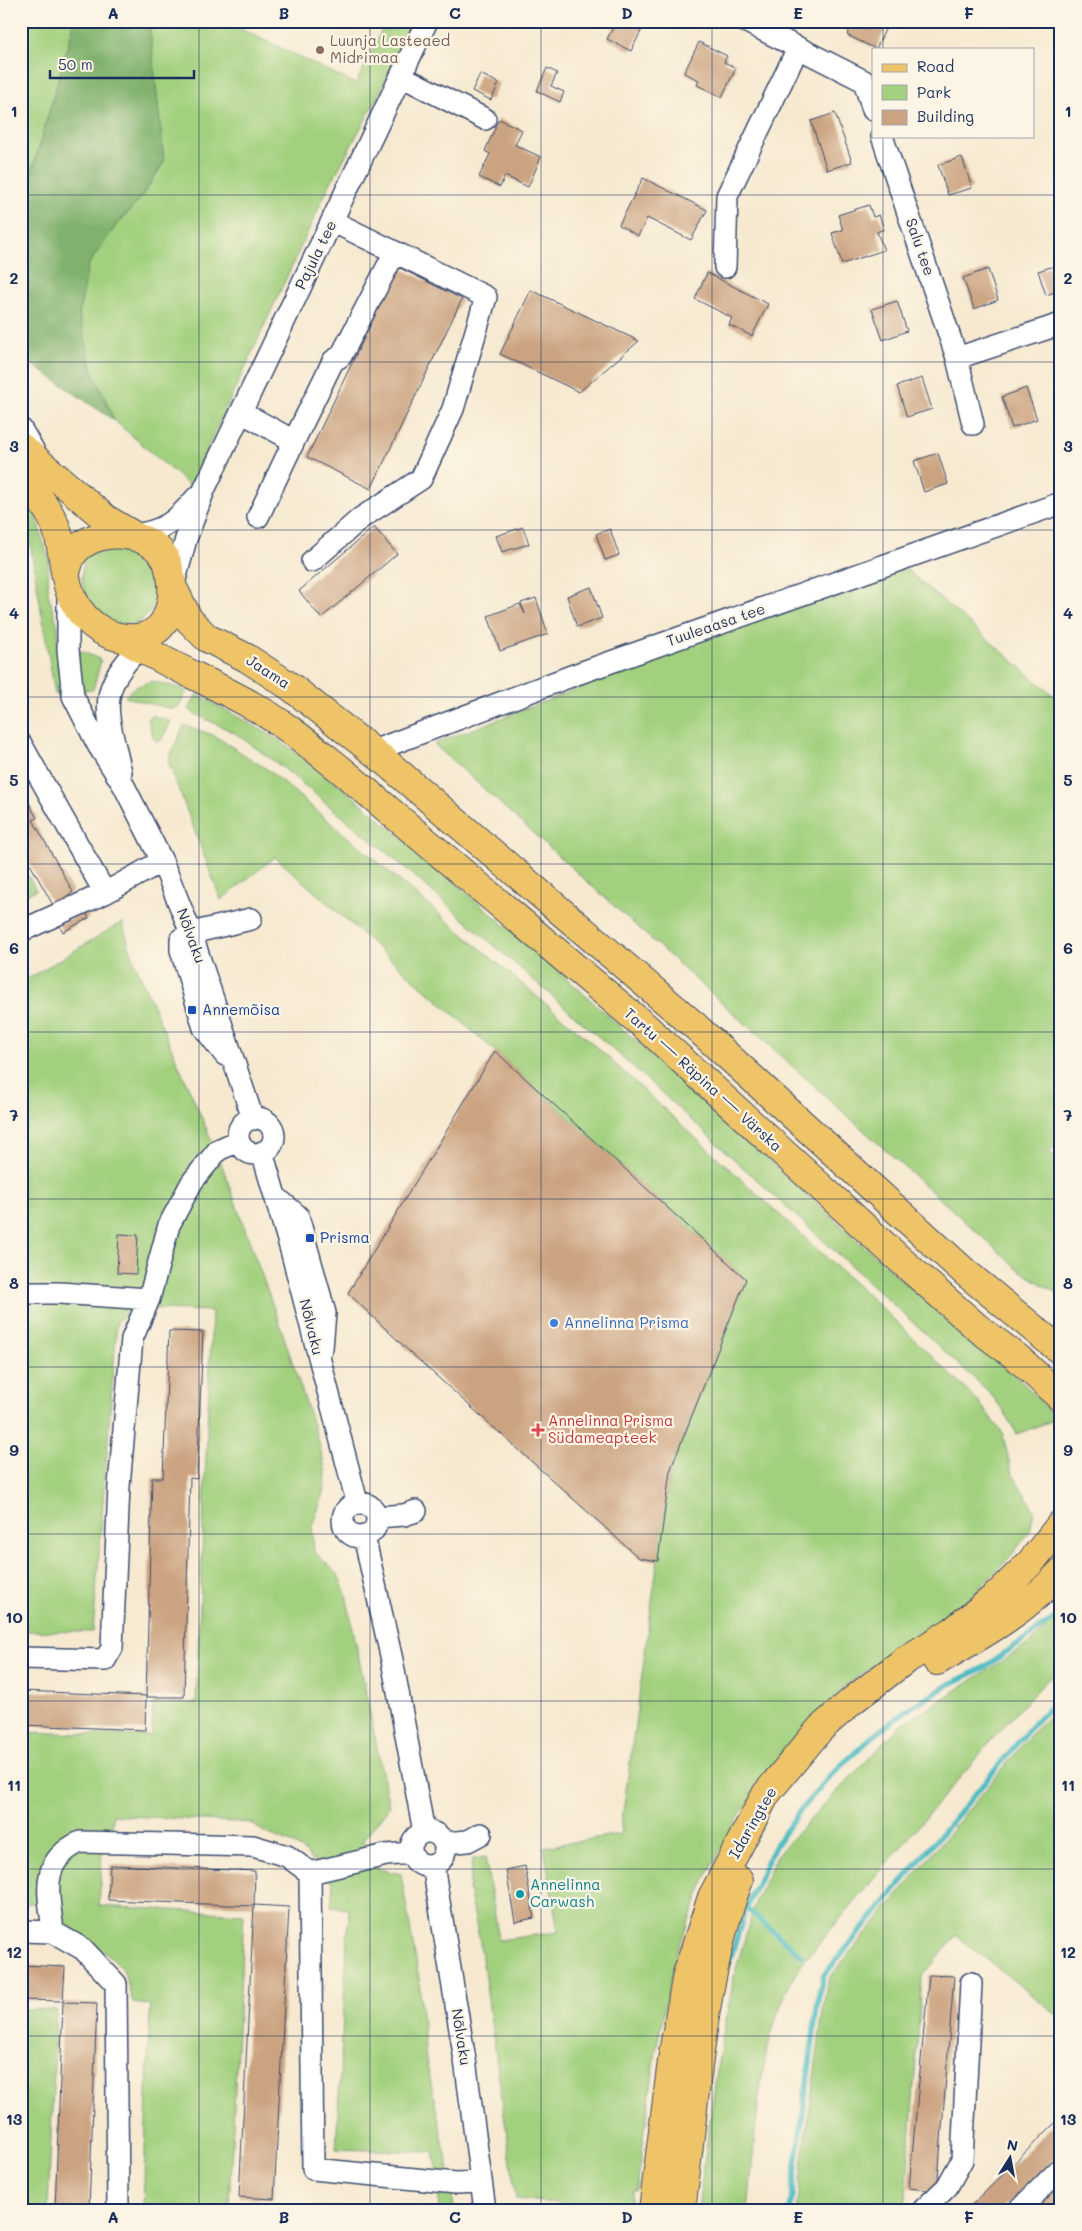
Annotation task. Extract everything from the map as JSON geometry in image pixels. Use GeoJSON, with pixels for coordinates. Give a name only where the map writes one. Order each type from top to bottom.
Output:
{"type":"FeatureCollection","features":[{"type":"Feature","properties":{"kind":"main road"},"geometry":{"type":"LineString","coordinates":[[21,447],[57,530],[67,579],[75,603],[88,621],[96,628],[110,635],[139,640],[164,623],[171,605],[173,588],[167,560],[152,545],[106,519],[32,471]]}},
{"type":"Feature","properties":{"kind":"main road"},"geometry":{"type":"LineString","coordinates":[[67,579],[72,555],[83,545],[113,535],[133,535]]}},
{"type":"Feature","properties":{"kind":"main road","name":"Jaama"},"geometry":{"type":"LineString","coordinates":[[173,588],[189,620],[207,638],[247,658],[291,687],[373,751]]}},
{"type":"Feature","properties":{"kind":"main road","name":"Tartu — Räpina — Värska"},"geometry":{"type":"LineString","coordinates":[[139,640],[255,706],[296,734],[340,769],[648,1029],[906,1265],[979,1329],[1018,1358],[1061,1398]]}},
{"type":"Feature","properties":{"kind":"main road"},"geometry":{"type":"LineString","coordinates":[[373,751],[695,1026],[966,1273],[1061,1352]]}},
{"type":"Feature","properties":{"kind":"main road","name":"Idaringtee"},"geometry":{"type":"LineString","coordinates":[[654,2205],[673,2053],[687,1974],[712,1897],[766,1794],[820,1729],[853,1700],[904,1661],[953,1631],[996,1596],[1031,1562],[1061,1524]]}},
{"type":"Feature","properties":{"kind":"main road","name":"Idaringtee"},"geometry":{"type":"LineString","coordinates":[[681,2207],[714,1964],[727,1912],[743,1870],[772,1814],[803,1775],[858,1716],[907,1680],[1012,1617],[1047,1588],[1061,1572]]}},
{"type":"Feature","properties":{"kind":"street","name":"Pajula tee"},"geometry":{"type":"LineString","coordinates":[[204,490],[428,21]]}},
{"type":"Feature","properties":{"kind":"street"},"geometry":{"type":"LineString","coordinates":[[745,21],[864,81],[872,107]]}},
{"type":"Feature","properties":{"kind":"street"},"geometry":{"type":"LineString","coordinates":[[725,267],[727,196],[798,48]]}},
{"type":"Feature","properties":{"kind":"street"},"geometry":{"type":"LineString","coordinates":[[401,76],[485,119]]}},
{"type":"Feature","properties":{"kind":"street","name":"Salu tee"},"geometry":{"type":"LineString","coordinates":[[883,138],[957,358],[973,424]]}},
{"type":"Feature","properties":{"kind":"street"},"geometry":{"type":"LineString","coordinates":[[312,561],[361,518],[421,479],[453,409],[486,297],[332,221]]}},
{"type":"Feature","properties":{"kind":"street"},"geometry":{"type":"LineString","coordinates":[[258,517],[333,361],[341,356],[395,252]]}},
{"type":"Feature","properties":{"kind":"street"},"geometry":{"type":"LineString","coordinates":[[957,358],[1061,324]]}},
{"type":"Feature","properties":{"kind":"street"},"geometry":{"type":"LineString","coordinates":[[241,412],[294,441]]}},
{"type":"Feature","properties":{"kind":"street"},"geometry":{"type":"LineString","coordinates":[[21,429],[32,471]]}},
{"type":"Feature","properties":{"kind":"street"},"geometry":{"type":"LineString","coordinates":[[133,535],[152,533],[173,523],[204,490]]}},
{"type":"Feature","properties":{"kind":"street"},"geometry":{"type":"LineString","coordinates":[[173,588],[186,539],[204,490]]}},
{"type":"Feature","properties":{"kind":"street","name":"Tuuleaasa tee"},"geometry":{"type":"LineString","coordinates":[[373,751],[574,674],[1061,503]]}},
{"type":"Feature","properties":{"kind":"street","name":"Nõlvaku"},"geometry":{"type":"LineString","coordinates":[[67,579],[68,650],[73,696],[98,745],[124,786],[162,860],[191,933],[252,1119]]}},
{"type":"Feature","properties":{"kind":"street","name":"Nõlvaku"},"geometry":{"type":"LineString","coordinates":[[124,786],[108,716],[108,698],[112,682],[139,640]]}},
{"type":"Feature","properties":{"kind":"street"},"geometry":{"type":"LineString","coordinates":[[21,744],[105,893]]}},
{"type":"Feature","properties":{"kind":"street"},"geometry":{"type":"LineString","coordinates":[[21,931],[105,893],[162,860]]}},
{"type":"Feature","properties":{"kind":"street"},"geometry":{"type":"LineString","coordinates":[[181,908],[181,950],[204,1028],[236,1070]]}},
{"type":"Feature","properties":{"kind":"street"},"geometry":{"type":"LineString","coordinates":[[191,933],[251,918]]}},
{"type":"Feature","properties":{"kind":"street"},"geometry":{"type":"LineString","coordinates":[[252,1119],[267,1122],[273,1130],[271,1146],[262,1152],[248,1151],[238,1141],[240,1129],[252,1119]]}},
{"type":"Feature","properties":{"kind":"street"},"geometry":{"type":"LineString","coordinates":[[21,1658],[105,1660],[112,1648],[119,1486],[132,1339],[149,1299],[169,1225],[192,1182],[218,1150],[238,1141]]}},
{"type":"Feature","properties":{"kind":"street","name":"Nõlvaku"},"geometry":{"type":"LineString","coordinates":[[262,1152],[276,1197],[357,1502]]}},
{"type":"Feature","properties":{"kind":"street"},"geometry":{"type":"LineString","coordinates":[[21,1293],[59,1293],[149,1299]]}},
{"type":"Feature","properties":{"kind":"street"},"geometry":{"type":"LineString","coordinates":[[357,1502],[371,1506],[377,1517],[374,1530],[364,1536],[349,1533],[343,1524],[346,1509],[357,1502]]}},
{"type":"Feature","properties":{"kind":"street"},"geometry":{"type":"LineString","coordinates":[[377,1517],[404,1515],[416,1511]]}},
{"type":"Feature","properties":{"kind":"street"},"geometry":{"type":"LineString","coordinates":[[364,1536],[392,1660],[424,1832]]}},
{"type":"Feature","properties":{"kind":"street"},"geometry":{"type":"LineString","coordinates":[[424,1832],[434,1832],[444,1843],[444,1854],[433,1865],[417,1862],[411,1853],[412,1842],[424,1832]]}},
{"type":"Feature","properties":{"kind":"street"},"geometry":{"type":"LineString","coordinates":[[444,1843],[468,1841],[481,1834]]}},
{"type":"Feature","properties":{"kind":"street"},"geometry":{"type":"LineString","coordinates":[[52,1932],[48,1888],[50,1873],[59,1854],[80,1842],[253,1846],[287,1856],[310,1873],[386,1855],[411,1853]]}},
{"type":"Feature","properties":{"kind":"street","name":"Nõlvaku"},"geometry":{"type":"LineString","coordinates":[[433,1865],[465,2060],[485,2210]]}},
{"type":"Feature","properties":{"kind":"street"},"geometry":{"type":"LineString","coordinates":[[310,1873],[313,2169],[456,2183],[482,2182]]}},
{"type":"Feature","properties":{"kind":"street"},"geometry":{"type":"LineString","coordinates":[[21,1931],[52,1932],[83,1949],[116,1984],[118,2210]]}},
{"type":"Feature","properties":{"kind":"street"},"geometry":{"type":"LineString","coordinates":[[923,2210],[947,2187],[962,2160],[971,1983]]}},
{"type":"Feature","properties":{"kind":"street"},"geometry":{"type":"LineString","coordinates":[[1018,2210],[1061,2168]]}},
{"type":"Feature","properties":{"kind":"green space"},"geometry":{"type":"Polygon","coordinates":[[[21,21],[75,21],[21,210],[21,21]]]}},
{"type":"Feature","properties":{"kind":"green space"},"geometry":{"type":"Polygon","coordinates":[[[75,21],[149,21],[164,162],[140,199],[115,227],[88,265],[79,315],[93,373],[115,421],[21,357],[21,210],[75,21]]]}},
{"type":"Feature","properties":{"kind":"green space"},"geometry":{"type":"Polygon","coordinates":[[[149,21],[224,21],[356,84],[386,21],[414,21],[376,100],[328,188],[190,486],[115,421],[93,373],[79,315],[88,265],[115,227],[140,199],[164,162],[149,21]]]}},
{"type":"Feature","properties":{"kind":"green space"},"geometry":{"type":"Polygon","coordinates":[[[21,497],[34,512],[49,559],[48,594],[58,626],[58,669],[63,694],[55,694],[30,543],[21,518],[21,497]]]}},
{"type":"Feature","properties":{"kind":"green space"},"geometry":{"type":"Polygon","coordinates":[[[111,545],[140,558],[150,566],[156,580],[157,590],[151,609],[138,623],[129,627],[119,627],[101,621],[87,597],[82,581],[82,572],[88,553],[111,545]]]}},
{"type":"Feature","properties":{"kind":"green space"},"geometry":{"type":"Polygon","coordinates":[[[901,565],[1061,702],[1061,1139],[1049,1152],[1061,1162],[1061,1296],[1019,1270],[434,744],[901,565]]]}},
{"type":"Feature","properties":{"kind":"green space"},"geometry":{"type":"Polygon","coordinates":[[[77,649],[101,660],[93,690],[80,690],[77,649]]]}},
{"type":"Feature","properties":{"kind":"green space"},"geometry":{"type":"Polygon","coordinates":[[[152,681],[187,690],[180,706],[172,709],[125,697],[133,688],[152,681]]]}},
{"type":"Feature","properties":{"kind":"green space"},"geometry":{"type":"Polygon","coordinates":[[[197,694],[279,740],[342,787],[555,968],[964,1336],[1023,1383],[1053,1417],[1051,1421],[1017,1434],[989,1392],[631,1065],[404,867],[282,767],[235,733],[193,713],[189,709],[197,694]]]}},
{"type":"Feature","properties":{"kind":"green space"},"geometry":{"type":"Polygon","coordinates":[[[151,715],[171,722],[161,741],[154,739],[148,719],[151,715]]]}},
{"type":"Feature","properties":{"kind":"green space"},"geometry":{"type":"Polygon","coordinates":[[[184,725],[213,735],[267,769],[591,1042],[885,1311],[976,1399],[1002,1432],[1012,1473],[1034,1510],[1030,1531],[1011,1556],[970,1598],[845,1686],[791,1743],[739,1816],[706,1877],[677,1952],[656,2049],[637,2189],[632,2191],[630,2210],[516,2199],[480,1943],[469,1889],[473,1859],[485,1857],[499,1940],[558,1932],[544,1847],[620,1834],[670,1471],[746,1279],[495,1051],[275,857],[221,900],[168,761],[184,725]]]}},
{"type":"Feature","properties":{"kind":"green space"},"geometry":{"type":"Polygon","coordinates":[[[21,863],[36,890],[23,896],[21,893],[21,863]]]}},
{"type":"Feature","properties":{"kind":"green space"},"geometry":{"type":"Polygon","coordinates":[[[122,922],[135,964],[220,1160],[281,1328],[319,1443],[326,1474],[324,1493],[312,1526],[314,1551],[338,1575],[346,1594],[389,1807],[363,1840],[375,1868],[401,1874],[419,1979],[426,2060],[448,2165],[454,2210],[439,2210],[438,2170],[433,2152],[336,2149],[349,1909],[331,1907],[333,1883],[301,1849],[256,1827],[252,1823],[113,1815],[112,1830],[103,1833],[99,1906],[244,1914],[229,2203],[278,2206],[277,2210],[143,2210],[150,2005],[133,2003],[123,1969],[100,1948],[36,1903],[21,1903],[21,1732],[152,1736],[153,1703],[196,1703],[212,1311],[135,1308],[117,1321],[93,1632],[21,1631],[21,983],[122,922]]]}},
{"type":"Feature","properties":{"kind":"green space"},"geometry":{"type":"Polygon","coordinates":[[[1061,1612],[1061,1670],[1046,1681],[995,1736],[800,1966],[786,1994],[775,2023],[767,2053],[757,2116],[748,2210],[698,2210],[718,2062],[735,1972],[755,1903],[779,1852],[901,1725],[1032,1642],[1061,1612]]]}},
{"type":"Feature","properties":{"kind":"green space"},"geometry":{"type":"Polygon","coordinates":[[[1061,1705],[1061,2018],[956,1935],[922,1977],[905,2210],[796,2210],[826,1989],[830,1977],[1034,1731],[1061,1705]]]}},
{"type":"Feature","properties":{"kind":"green space"},"geometry":{"type":"Polygon","coordinates":[[[21,2009],[56,2010],[48,2210],[21,2210],[21,2009]]]}},
{"type":"Feature","properties":{"kind":"building"},"geometry":{"type":"Polygon","coordinates":[[[605,21],[646,21],[631,51],[607,39],[614,26],[605,21]]]}},
{"type":"Feature","properties":{"kind":"building"},"geometry":{"type":"Polygon","coordinates":[[[854,21],[889,21],[876,48],[847,35],[854,21]]]}},
{"type":"Feature","properties":{"kind":"building"},"geometry":{"type":"Polygon","coordinates":[[[699,42],[727,56],[724,62],[736,68],[722,97],[697,85],[699,80],[684,73],[699,42]]]}},
{"type":"Feature","properties":{"kind":"building"},"geometry":{"type":"Polygon","coordinates":[[[547,68],[557,73],[551,86],[564,92],[560,102],[537,91],[547,68]]]}},
{"type":"Feature","properties":{"kind":"building"},"geometry":{"type":"Polygon","coordinates":[[[480,74],[499,83],[491,100],[472,91],[480,74]]]}},
{"type":"Feature","properties":{"kind":"building"},"geometry":{"type":"Polygon","coordinates":[[[835,113],[852,162],[827,170],[811,121],[835,113]]]}},
{"type":"Feature","properties":{"kind":"building"},"geometry":{"type":"Polygon","coordinates":[[[499,119],[522,130],[515,145],[541,157],[528,187],[505,176],[500,187],[479,177],[490,154],[485,151],[499,119]]]}},
{"type":"Feature","properties":{"kind":"building"},"geometry":{"type":"Polygon","coordinates":[[[962,157],[972,188],[948,195],[938,165],[962,157]]]}},
{"type":"Feature","properties":{"kind":"building"},"geometry":{"type":"Polygon","coordinates":[[[643,178],[707,210],[691,240],[647,218],[638,236],[619,225],[643,178]]]}},
{"type":"Feature","properties":{"kind":"building"},"geometry":{"type":"Polygon","coordinates":[[[869,205],[873,217],[879,215],[884,229],[877,232],[884,250],[842,264],[832,233],[843,230],[838,215],[869,205]]]}},
{"type":"Feature","properties":{"kind":"building"},"geometry":{"type":"Polygon","coordinates":[[[1061,264],[1061,290],[1046,295],[1038,271],[1061,264]]]}},
{"type":"Feature","properties":{"kind":"building"},"geometry":{"type":"Polygon","coordinates":[[[398,267],[462,299],[371,489],[307,457],[398,267]]]}},
{"type":"Feature","properties":{"kind":"building"},"geometry":{"type":"Polygon","coordinates":[[[988,269],[998,300],[974,309],[963,278],[988,269]]]}},
{"type":"Feature","properties":{"kind":"building"},"geometry":{"type":"Polygon","coordinates":[[[707,273],[768,304],[752,336],[729,325],[732,318],[695,299],[707,273]]]}},
{"type":"Feature","properties":{"kind":"building"},"geometry":{"type":"Polygon","coordinates":[[[531,290],[639,341],[579,392],[500,354],[531,290]]]}},
{"type":"Feature","properties":{"kind":"building"},"geometry":{"type":"Polygon","coordinates":[[[897,301],[907,331],[883,340],[872,309],[897,301]]]}},
{"type":"Feature","properties":{"kind":"building"},"geometry":{"type":"Polygon","coordinates":[[[922,378],[932,409],[907,417],[897,386],[922,378]]]}},
{"type":"Feature","properties":{"kind":"building"},"geometry":{"type":"Polygon","coordinates":[[[1026,388],[1037,419],[1012,428],[1002,397],[1026,388]]]}},
{"type":"Feature","properties":{"kind":"building"},"geometry":{"type":"Polygon","coordinates":[[[938,453],[948,484],[924,492],[914,461],[938,453]]]}},
{"type":"Feature","properties":{"kind":"building"},"geometry":{"type":"Polygon","coordinates":[[[374,527],[397,554],[321,618],[299,591],[374,527]]]}},
{"type":"Feature","properties":{"kind":"building"},"geometry":{"type":"Polygon","coordinates":[[[523,527],[529,544],[502,552],[496,536],[523,527]]]}},
{"type":"Feature","properties":{"kind":"building"},"geometry":{"type":"Polygon","coordinates":[[[610,529],[619,555],[605,560],[596,534],[610,529]]]}},
{"type":"Feature","properties":{"kind":"building"},"geometry":{"type":"Polygon","coordinates":[[[591,587],[602,618],[577,627],[567,596],[591,587]]]}},
{"type":"Feature","properties":{"kind":"building"},"geometry":{"type":"Polygon","coordinates":[[[536,598],[548,634],[500,651],[488,616],[520,604],[525,614],[521,603],[536,598]]]}},
{"type":"Feature","properties":{"kind":"building"},"geometry":{"type":"Polygon","coordinates":[[[21,788],[37,818],[33,820],[73,892],[53,905],[21,848],[21,788]]]}},
{"type":"Feature","properties":{"kind":"building"},"geometry":{"type":"Polygon","coordinates":[[[85,911],[89,918],[63,932],[59,925],[85,911]]]}},
{"type":"Feature","properties":{"kind":"building","name":"Annelinna Prisma"},"geometry":{"type":"Polygon","coordinates":[[[495,1051],[746,1279],[670,1471],[658,1561],[639,1558],[412,1354],[348,1293],[495,1051]]]}},
{"type":"Feature","properties":{"kind":"building"},"geometry":{"type":"Polygon","coordinates":[[[119,1234],[138,1235],[136,1274],[117,1273],[119,1234]]]}},
{"type":"Feature","properties":{"kind":"building"},"geometry":{"type":"Polygon","coordinates":[[[169,1331],[203,1332],[197,1479],[190,1478],[184,1697],[146,1697],[152,1478],[163,1478],[169,1331]]]}},
{"type":"Feature","properties":{"kind":"building"},"geometry":{"type":"Polygon","coordinates":[[[21,1691],[146,1696],[145,1730],[21,1725],[21,1691]]]}},
{"type":"Feature","properties":{"kind":"building"},"geometry":{"type":"Polygon","coordinates":[[[110,1865],[255,1871],[254,1906],[108,1900],[110,1865]]]}},
{"type":"Feature","properties":{"kind":"building","name":"Annelinna Carwash"},"geometry":{"type":"Polygon","coordinates":[[[525,1866],[534,1918],[515,1922],[506,1870],[525,1866]]]}},
{"type":"Feature","properties":{"kind":"building"},"geometry":{"type":"Polygon","coordinates":[[[254,1905],[289,1907],[274,2199],[239,2197],[254,1905]]]}},
{"type":"Feature","properties":{"kind":"building"},"geometry":{"type":"Polygon","coordinates":[[[21,1965],[65,1967],[63,2001],[21,2000],[21,1965]]]}},
{"type":"Feature","properties":{"kind":"building"},"geometry":{"type":"Polygon","coordinates":[[[929,1975],[954,1976],[937,2191],[909,2188],[929,1975]]]}},
{"type":"Feature","properties":{"kind":"building"},"geometry":{"type":"Polygon","coordinates":[[[63,2002],[97,2003],[89,2210],[55,2210],[63,2002]]]}},
{"type":"Feature","properties":{"kind":"building"},"geometry":{"type":"Polygon","coordinates":[[[1061,2117],[1061,2152],[1003,2210],[967,2210],[1061,2117]]]}},
{"type":"Feature","properties":{"kind":"building"},"geometry":{"type":"Polygon","coordinates":[[[1061,2182],[1061,2210],[1031,2210],[1061,2182]]]}},
{"type":"Feature","properties":{"kind":"building"},"geometry":{"type":"Polygon","coordinates":[[[284,2205],[361,2208],[361,2210],[283,2210],[284,2205]]]}},
{"type":"Feature","properties":{"kind":"waterway"},"geometry":{"type":"LineString","coordinates":[[802,1956],[746,1908],[773,1849],[801,1809],[833,1773],[872,1737],[907,1710],[948,1685],[985,1667],[1061,1614]]}},
{"type":"Feature","properties":{"kind":"waterway"},"geometry":{"type":"LineString","coordinates":[[790,2210],[819,1993],[824,1975],[1035,1722],[1061,1697]]}},
{"type":"Feature","properties":{"kind":"waterway"},"geometry":{"type":"LineString","coordinates":[[729,1963],[746,1908]]}},
{"type":"Feature","properties":{"kind":"place","name":"Luunja Lasteaed Midrimaa"},"geometry":{"type":"Point","coordinates":[320,50]}},
{"type":"Feature","properties":{"kind":"place","name":"Annemõisa"},"geometry":{"type":"Point","coordinates":[192,1010]}},
{"type":"Feature","properties":{"kind":"place","name":"Prisma"},"geometry":{"type":"Point","coordinates":[310,1238]}},
{"type":"Feature","properties":{"kind":"place","name":"Annelinna Prisma"},"geometry":{"type":"Point","coordinates":[554,1323]}},
{"type":"Feature","properties":{"kind":"place","name":"Annelinna Prisma Südameapteek"},"geometry":{"type":"Point","coordinates":[538,1430]}},
{"type":"Feature","properties":{"kind":"place","name":"Annelinna Carwash"},"geometry":{"type":"Point","coordinates":[520,1894]}}]}
